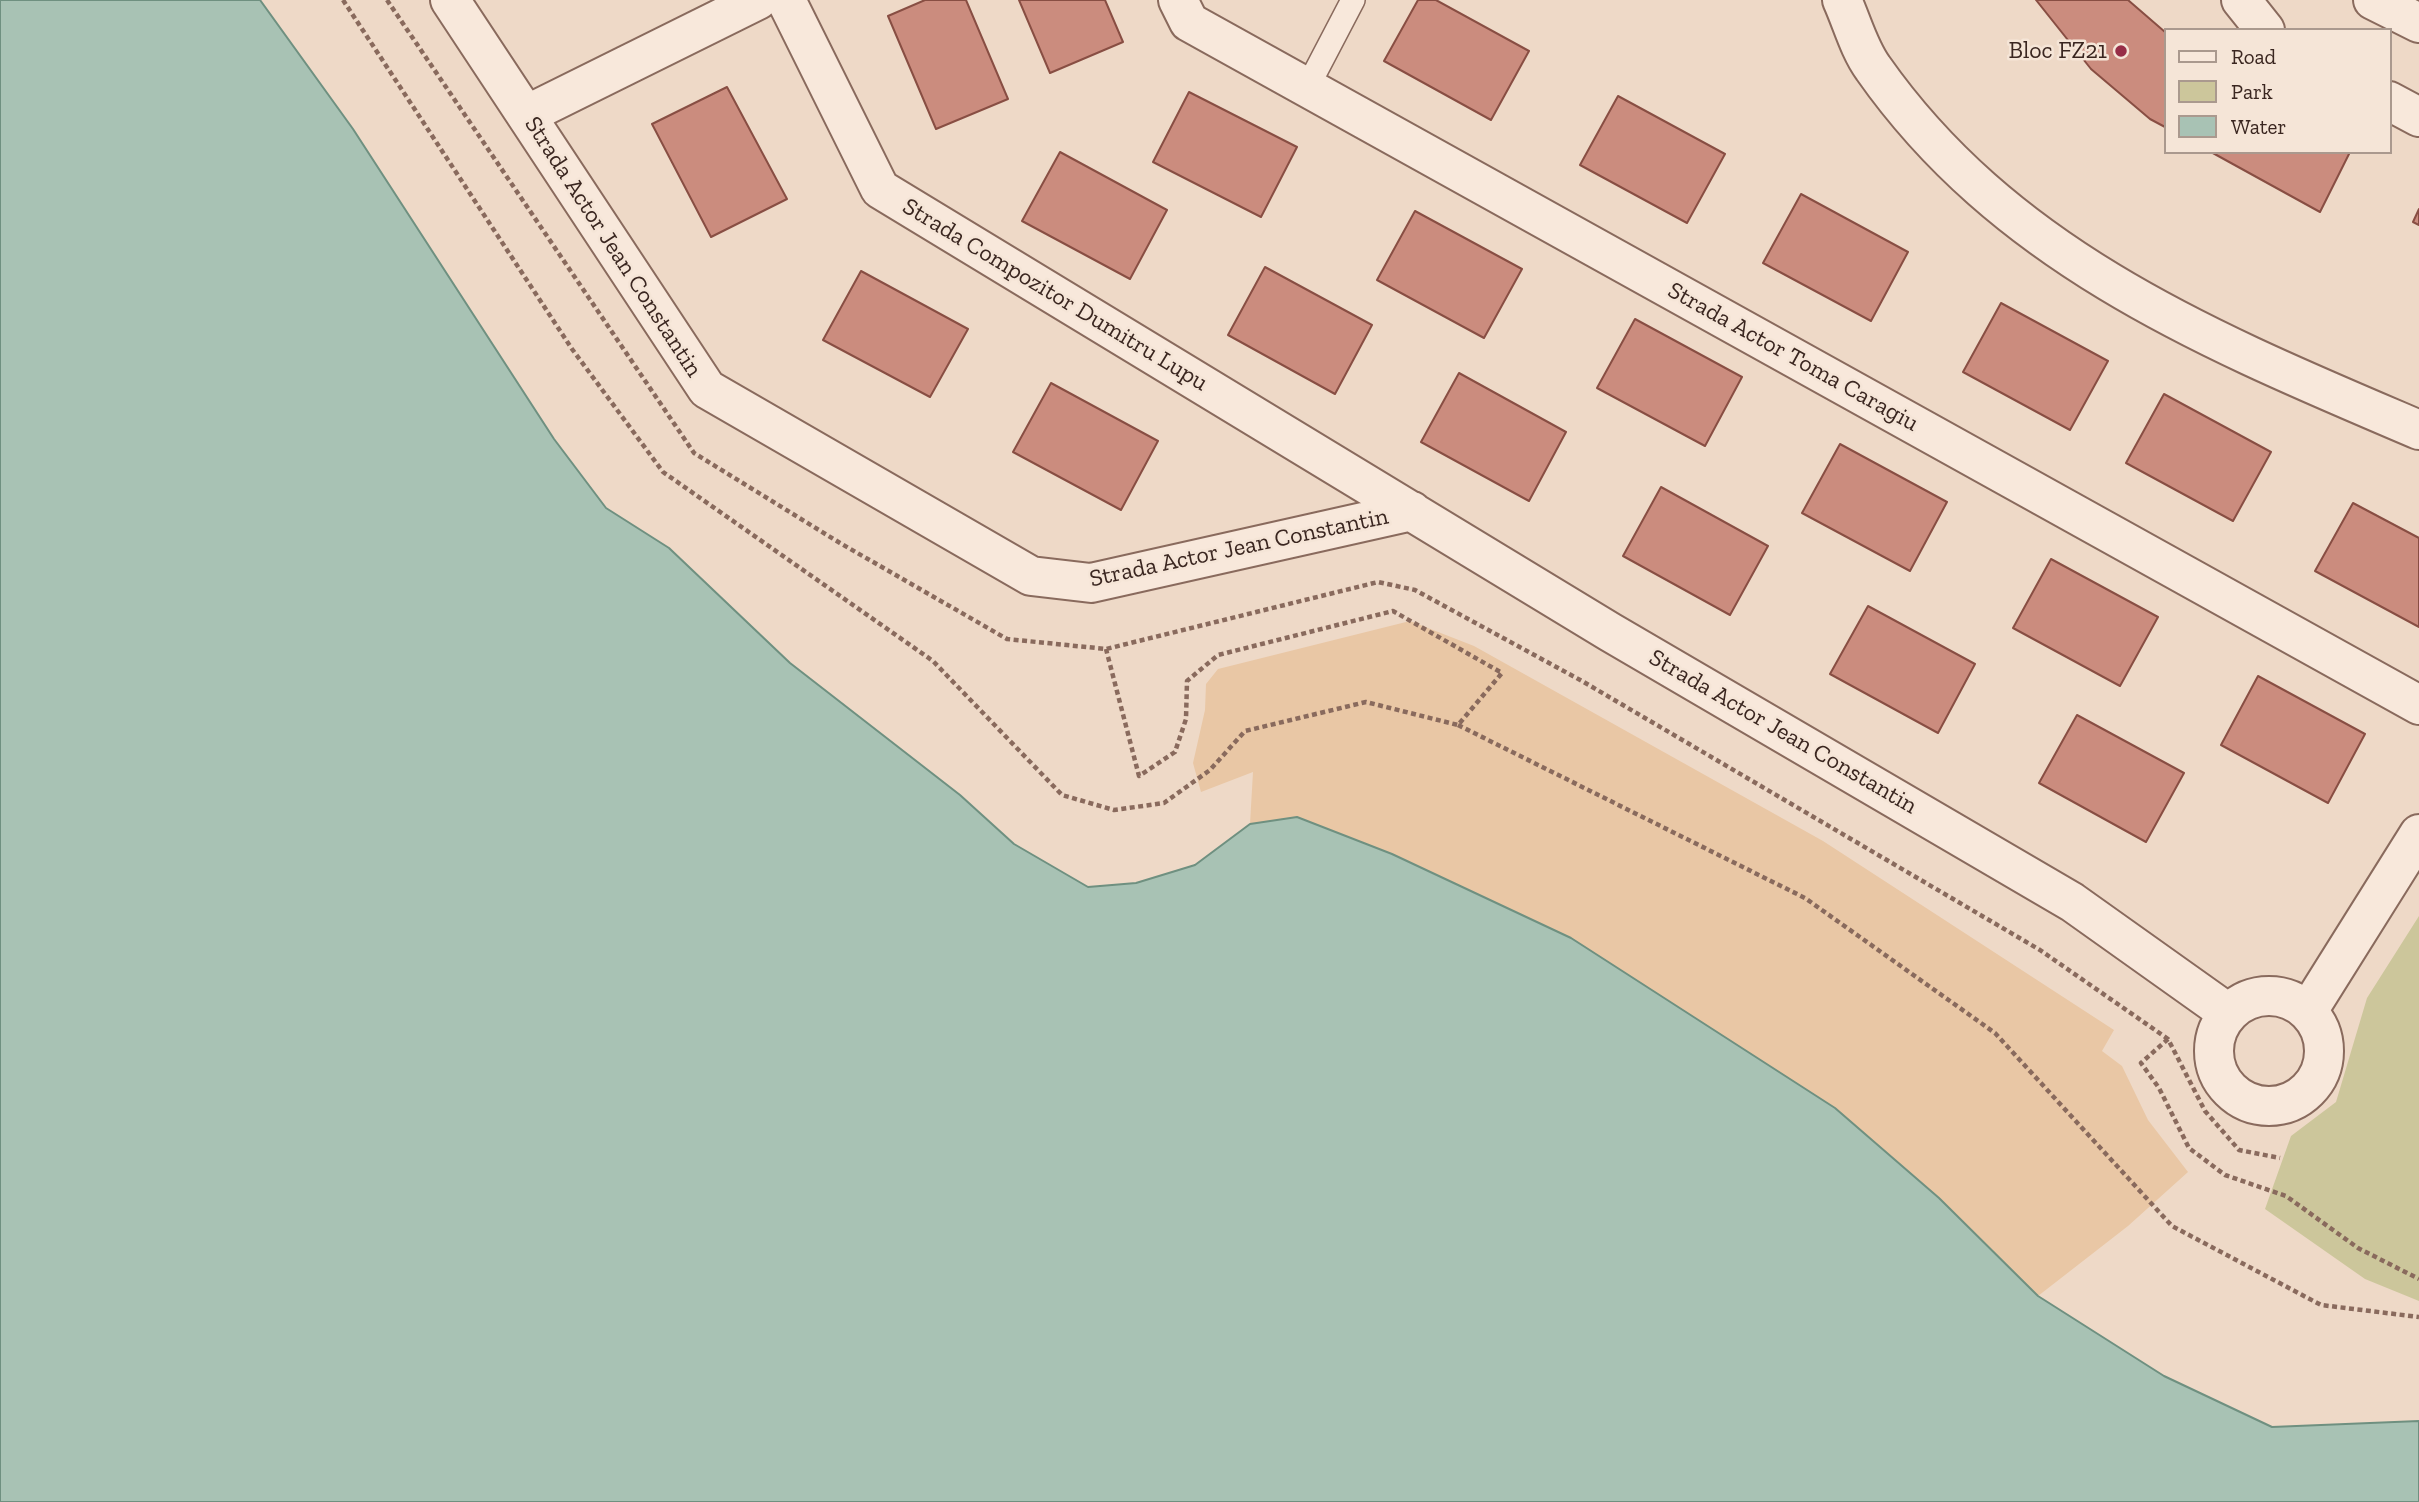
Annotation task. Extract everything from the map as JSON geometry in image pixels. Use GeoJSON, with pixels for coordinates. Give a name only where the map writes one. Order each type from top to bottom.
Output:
{"type":"FeatureCollection","features":[{"type":"Feature","properties":{"kind":"street","name":"Strada Actor Jean Constantin"},"geometry":{"type":"LineString","coordinates":[[450,0],[707,389],[1031,576],[1091,583],[1412,511],[1622,639],[2072,902],[2228,1013]]}},
{"type":"Feature","properties":{"kind":"street"},"geometry":{"type":"LineString","coordinates":[[526,115],[758,0]]}},
{"type":"Feature","properties":{"kind":"street","name":"Strada Compozitor Dumitru Lupu"},"geometry":{"type":"LineString","coordinates":[[786,0],[880,189],[1412,511]]}},
{"type":"Feature","properties":{"kind":"street","name":"Strada Actor Toma Caragiu"},"geometry":{"type":"LineString","coordinates":[[1178,0],[1189,22],[2419,705]]}},
{"type":"Feature","properties":{"kind":"street"},"geometry":{"type":"LineString","coordinates":[[1842,0],[1871,66],[1935,145],[2025,225],[2117,290],[2240,354],[2419,430]]}},
{"type":"Feature","properties":{"kind":"street"},"geometry":{"type":"LineString","coordinates":[[2241,0],[2263,28]]}},
{"type":"Feature","properties":{"kind":"street"},"geometry":{"type":"LineString","coordinates":[[2373,0],[2419,23]]}},
{"type":"Feature","properties":{"kind":"street"},"geometry":{"type":"LineString","coordinates":[[2391,102],[2419,117]]}},
{"type":"Feature","properties":{"kind":"street"},"geometry":{"type":"LineString","coordinates":[[2308,1011],[2419,834]]}},
{"type":"Feature","properties":{"kind":"street"},"geometry":{"type":"LineString","coordinates":[[2276,996],[2294,1001],[2308,1011],[2318,1025],[2324,1058],[2319,1075],[2295,1100],[2262,1106],[2245,1101],[2220,1078],[2214,1061],[2213,1044],[2218,1028],[2228,1013],[2242,1002],[2259,997],[2276,996]]}},
{"type":"Feature","properties":{"kind":"lane"},"geometry":{"type":"LineString","coordinates":[[1307,88],[1353,0]]}},
{"type":"Feature","properties":{"kind":"path"},"geometry":{"type":"LineString","coordinates":[[387,0],[694,453],[840,543],[1007,639],[1106,649],[1378,582],[1415,590],[1582,681],[2039,950],[2168,1039],[2205,1111],[2239,1150],[2280,1158]]}},
{"type":"Feature","properties":{"kind":"path"},"geometry":{"type":"LineString","coordinates":[[1106,649],[1139,776],[1175,752],[1186,719],[1187,681],[1218,655],[1393,611],[1502,673]]}},
{"type":"Feature","properties":{"kind":"path"},"geometry":{"type":"LineString","coordinates":[[1458,725],[1804,898],[1995,1033],[2172,1226],[2321,1305],[2419,1317]]}},
{"type":"Feature","properties":{"kind":"path"},"geometry":{"type":"LineString","coordinates":[[2168,1039],[2141,1063],[2159,1088],[2189,1148],[2225,1175],[2286,1196],[2358,1248],[2419,1279]]}},
{"type":"Feature","properties":{"kind":"green space"},"geometry":{"type":"Polygon","coordinates":[[[2419,916],[2419,1301],[2365,1279],[2265,1209],[2291,1136],[2336,1102],[2367,998],[2419,916]]]}},
{"type":"Feature","properties":{"kind":"sand"},"geometry":{"type":"Polygon","coordinates":[[[1410,621],[1474,646],[1823,841],[2114,1030],[2102,1051],[2122,1066],[2148,1120],[2188,1172],[2128,1226],[2038,1296],[1939,1198],[1835,1108],[1571,938],[1392,854],[1297,817],[1250,824],[1253,772],[1201,792],[1193,763],[1205,710],[1206,684],[1218,669],[1410,621]]]}},
{"type":"Feature","properties":{"kind":"water"},"geometry":{"type":"Polygon","coordinates":[[[0,0],[260,0],[353,129],[554,439],[606,508],[669,548],[790,663],[960,795],[1014,844],[1088,887],[1136,883],[1195,865],[1250,824],[1297,817],[1392,854],[1571,938],[1835,1108],[1939,1198],[2038,1296],[2164,1376],[2272,1427],[2419,1421],[2419,1502],[0,1502],[0,0]]]}},
{"type":"Feature","properties":{"kind":"building"},"geometry":{"type":"Polygon","coordinates":[[[925,0],[966,0],[1008,99],[936,129],[888,16],[925,0]]]}},
{"type":"Feature","properties":{"kind":"building"},"geometry":{"type":"Polygon","coordinates":[[[1019,0],[1105,0],[1123,42],[1050,73],[1019,0]]]}},
{"type":"Feature","properties":{"kind":"building"},"geometry":{"type":"Polygon","coordinates":[[[1418,0],[1436,0],[1529,51],[1491,120],[1384,61],[1418,0]]]}},
{"type":"Feature","properties":{"kind":"building","name":"Bloc FZ21"},"geometry":{"type":"Polygon","coordinates":[[[2036,0],[2128,0],[2164,31],[2164,126],[2150,119],[2091,69],[2036,0]]]}},
{"type":"Feature","properties":{"kind":"building"},"geometry":{"type":"Polygon","coordinates":[[[727,87],[787,199],[711,237],[652,124],[727,87]]]}},
{"type":"Feature","properties":{"kind":"building"},"geometry":{"type":"Polygon","coordinates":[[[1189,92],[1297,147],[1261,217],[1153,162],[1189,92]]]}},
{"type":"Feature","properties":{"kind":"building"},"geometry":{"type":"Polygon","coordinates":[[[1618,96],[1725,154],[1687,223],[1580,165],[1618,96]]]}},
{"type":"Feature","properties":{"kind":"building"},"geometry":{"type":"Polygon","coordinates":[[[1060,152],[1167,210],[1130,279],[1022,221],[1060,152]]]}},
{"type":"Feature","properties":{"kind":"building"},"geometry":{"type":"Polygon","coordinates":[[[2215,154],[2349,154],[2320,212],[2215,154]]]}},
{"type":"Feature","properties":{"kind":"building"},"geometry":{"type":"Polygon","coordinates":[[[1801,194],[1908,252],[1871,321],[1763,263],[1801,194]]]}},
{"type":"Feature","properties":{"kind":"building"},"geometry":{"type":"Polygon","coordinates":[[[2419,209],[2419,225],[2413,222],[2419,209]]]}},
{"type":"Feature","properties":{"kind":"building"},"geometry":{"type":"Polygon","coordinates":[[[1415,211],[1522,269],[1484,338],[1377,280],[1415,211]]]}},
{"type":"Feature","properties":{"kind":"building"},"geometry":{"type":"Polygon","coordinates":[[[1265,267],[1372,325],[1335,394],[1228,335],[1265,267]]]}},
{"type":"Feature","properties":{"kind":"building"},"geometry":{"type":"Polygon","coordinates":[[[861,271],[968,329],[930,397],[823,340],[861,271]]]}},
{"type":"Feature","properties":{"kind":"building"},"geometry":{"type":"Polygon","coordinates":[[[2001,303],[2108,361],[2070,430],[1963,372],[2001,303]]]}},
{"type":"Feature","properties":{"kind":"building"},"geometry":{"type":"Polygon","coordinates":[[[1635,319],[1742,377],[1705,446],[1597,388],[1635,319]]]}},
{"type":"Feature","properties":{"kind":"building"},"geometry":{"type":"Polygon","coordinates":[[[1459,373],[1566,432],[1529,501],[1421,442],[1459,373]]]}},
{"type":"Feature","properties":{"kind":"building"},"geometry":{"type":"Polygon","coordinates":[[[1051,383],[1158,441],[1121,510],[1013,452],[1051,383]]]}},
{"type":"Feature","properties":{"kind":"building"},"geometry":{"type":"Polygon","coordinates":[[[2164,394],[2271,452],[2233,521],[2126,463],[2164,394]]]}},
{"type":"Feature","properties":{"kind":"building"},"geometry":{"type":"Polygon","coordinates":[[[1840,444],[1947,502],[1910,571],[1802,513],[1840,444]]]}},
{"type":"Feature","properties":{"kind":"building"},"geometry":{"type":"Polygon","coordinates":[[[1661,487],[1768,546],[1730,615],[1623,556],[1661,487]]]}},
{"type":"Feature","properties":{"kind":"building"},"geometry":{"type":"Polygon","coordinates":[[[2353,503],[2419,538],[2419,627],[2315,571],[2353,503]]]}},
{"type":"Feature","properties":{"kind":"building"},"geometry":{"type":"Polygon","coordinates":[[[2051,559],[2158,617],[2120,686],[2013,628],[2051,559]]]}},
{"type":"Feature","properties":{"kind":"building"},"geometry":{"type":"Polygon","coordinates":[[[1868,606],[1975,664],[1938,733],[1830,674],[1868,606]]]}},
{"type":"Feature","properties":{"kind":"building"},"geometry":{"type":"Polygon","coordinates":[[[2258,676],[2365,734],[2328,803],[2221,745],[2258,676]]]}},
{"type":"Feature","properties":{"kind":"building"},"geometry":{"type":"Polygon","coordinates":[[[2077,715],[2184,773],[2146,842],[2039,783],[2077,715]]]}},
{"type":"Feature","properties":{"kind":"place","name":"Bloc FZ21"},"geometry":{"type":"Point","coordinates":[2121,51]}}]}
